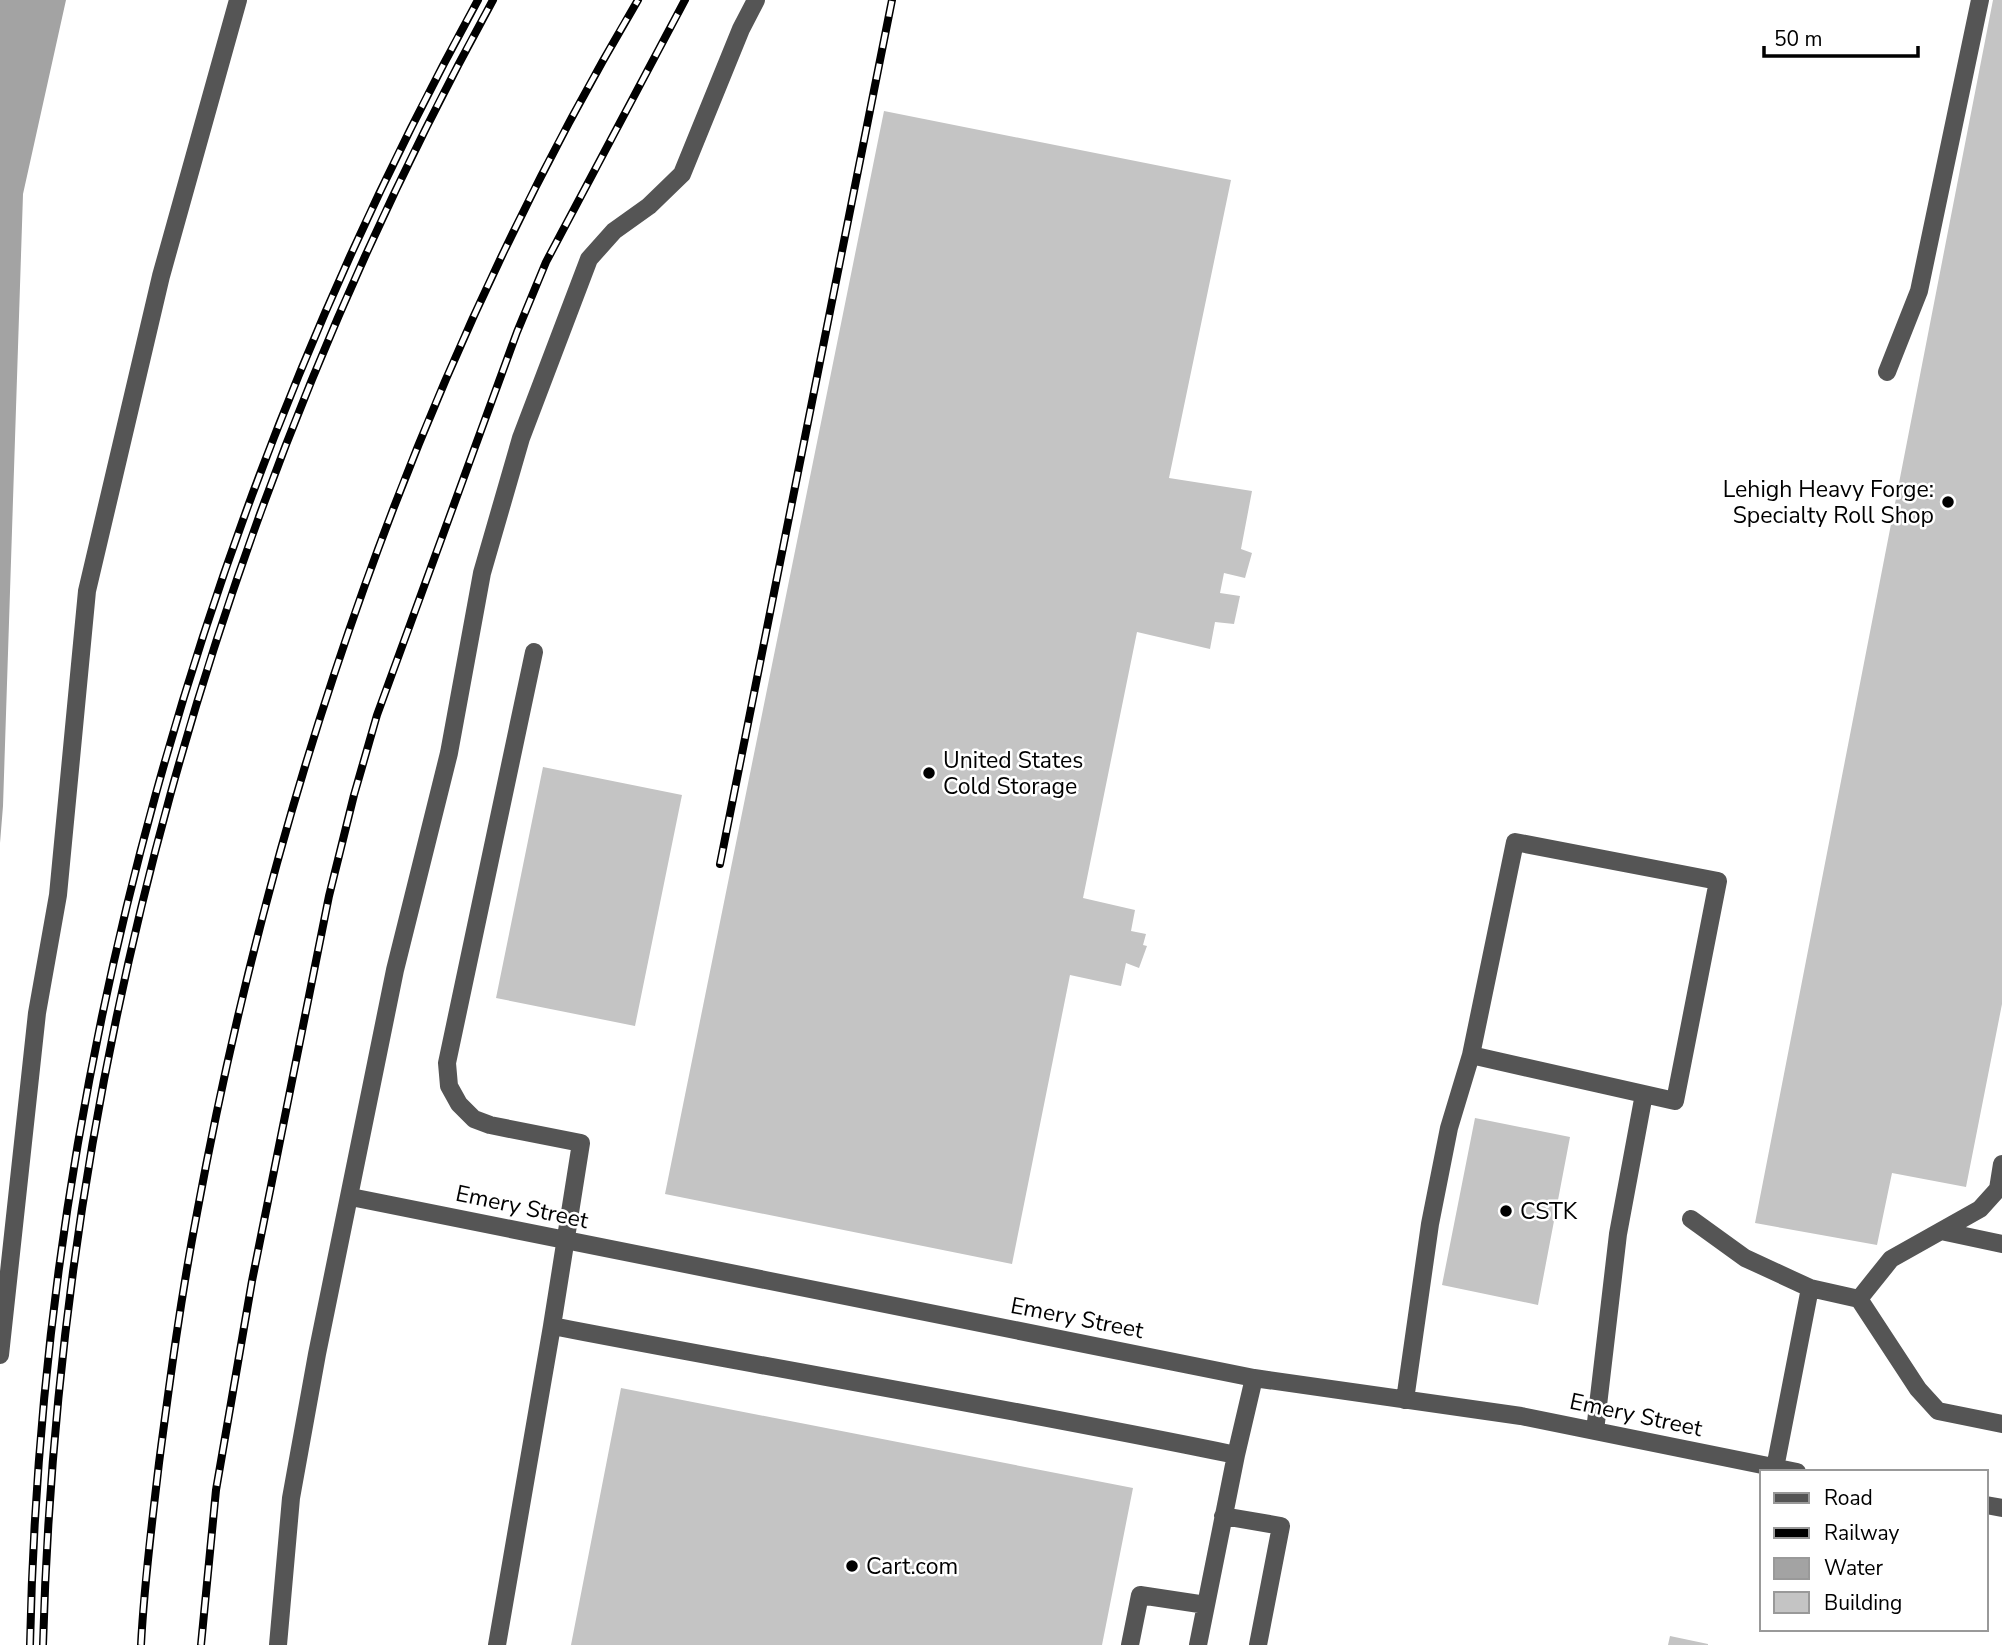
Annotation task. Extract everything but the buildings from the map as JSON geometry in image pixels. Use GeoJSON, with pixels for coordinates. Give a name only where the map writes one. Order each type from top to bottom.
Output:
{"type":"FeatureCollection","features":[{"type":"Feature","properties":{"kind":"street"},"geometry":{"type":"LineString","coordinates":[[0,1355],[37,1013],[58,895],[87,591],[161,275],[238,0]]}},
{"type":"Feature","properties":{"kind":"street"},"geometry":{"type":"LineString","coordinates":[[278,1645],[291,1498],[317,1354],[395,970],[449,753],[482,573],[521,438],[589,259],[614,231],[649,206],[682,174],[741,29],[756,0]]}},
{"type":"Feature","properties":{"kind":"street"},"geometry":{"type":"LineString","coordinates":[[1887,372],[1919,291],[1980,0]]}},
{"type":"Feature","properties":{"kind":"street"},"geometry":{"type":"LineString","coordinates":[[497,1645],[581,1143],[491,1125],[474,1119],[459,1104],[449,1086],[447,1063],[534,652]]}},
{"type":"Feature","properties":{"kind":"street"},"geometry":{"type":"LineString","coordinates":[[1405,1399],[1430,1224],[1450,1128],[1471,1055],[1515,842],[1717,881],[1675,1101],[1471,1055]]}},
{"type":"Feature","properties":{"kind":"street"},"geometry":{"type":"LineString","coordinates":[[1595,1431],[1618,1234],[1644,1094]]}},
{"type":"Feature","properties":{"kind":"street"},"geometry":{"type":"LineString","coordinates":[[1859,1299],[1891,1259],[1980,1209],[1998,1189],[2002,1164]]}},
{"type":"Feature","properties":{"kind":"street","name":"Emery Street"},"geometry":{"type":"LineString","coordinates":[[351,1197],[1254,1378],[1521,1416],[1786,1470]]}},
{"type":"Feature","properties":{"kind":"street"},"geometry":{"type":"LineString","coordinates":[[1692,1219],[1745,1258],[1810,1288],[1859,1299],[1918,1389],[1938,1411],[2002,1424]]}},
{"type":"Feature","properties":{"kind":"street"},"geometry":{"type":"LineString","coordinates":[[1941,1231],[2002,1244]]}},
{"type":"Feature","properties":{"kind":"street"},"geometry":{"type":"LineString","coordinates":[[1775,1468],[1810,1288]]}},
{"type":"Feature","properties":{"kind":"street"},"geometry":{"type":"LineString","coordinates":[[552,1326],[779,1370],[1084,1424],[1236,1455]]}},
{"type":"Feature","properties":{"kind":"street"},"geometry":{"type":"LineString","coordinates":[[1198,1645],[1254,1378]]}},
{"type":"Feature","properties":{"kind":"street"},"geometry":{"type":"LineString","coordinates":[[1223,1516],[1281,1526],[1258,1645]]}},
{"type":"Feature","properties":{"kind":"street"},"geometry":{"type":"LineString","coordinates":[[1130,1645],[1140,1595],[1206,1605]]}},
{"type":"Feature","properties":{"kind":"water"},"geometry":{"type":"Polygon","coordinates":[[[0,0],[66,0],[23,194],[0,843],[0,0]]]}},
{"type":"Feature","properties":{"kind":"railway"},"geometry":{"type":"LineString","coordinates":[[30,1645],[41,1430],[66,1216],[105,1005],[155,796],[219,590],[294,388],[380,191],[478,0]]}},
{"type":"Feature","properties":{"kind":"railway"},"geometry":{"type":"LineString","coordinates":[[43,1645],[56,1429],[81,1215],[119,1004],[170,796],[233,590],[308,389],[395,192],[493,0]]}},
{"type":"Feature","properties":{"kind":"railway"},"geometry":{"type":"LineString","coordinates":[[141,1645],[159,1463],[197,1213],[229,1054],[268,897],[313,741],[364,587],[422,435],[487,287],[559,142],[638,0]]}},
{"type":"Feature","properties":{"kind":"railway"},"geometry":{"type":"LineString","coordinates":[[201,1645],[216,1490],[252,1281],[329,896],[377,715],[517,332],[546,262],[685,0]]}},
{"type":"Feature","properties":{"kind":"railway"},"geometry":{"type":"LineString","coordinates":[[720,864],[892,0]]}},
{"type":"Feature","properties":{"kind":"place","name":"Lehigh Heavy Forge: Specialty Roll Shop"},"geometry":{"type":"Point","coordinates":[1948,502]}},
{"type":"Feature","properties":{"kind":"place","name":"United States Cold Storage"},"geometry":{"type":"Point","coordinates":[929,773]}},
{"type":"Feature","properties":{"kind":"place","name":"CSTK"},"geometry":{"type":"Point","coordinates":[1506,1211]}},
{"type":"Feature","properties":{"kind":"place","name":"Cart.com"},"geometry":{"type":"Point","coordinates":[852,1566]}}]}
